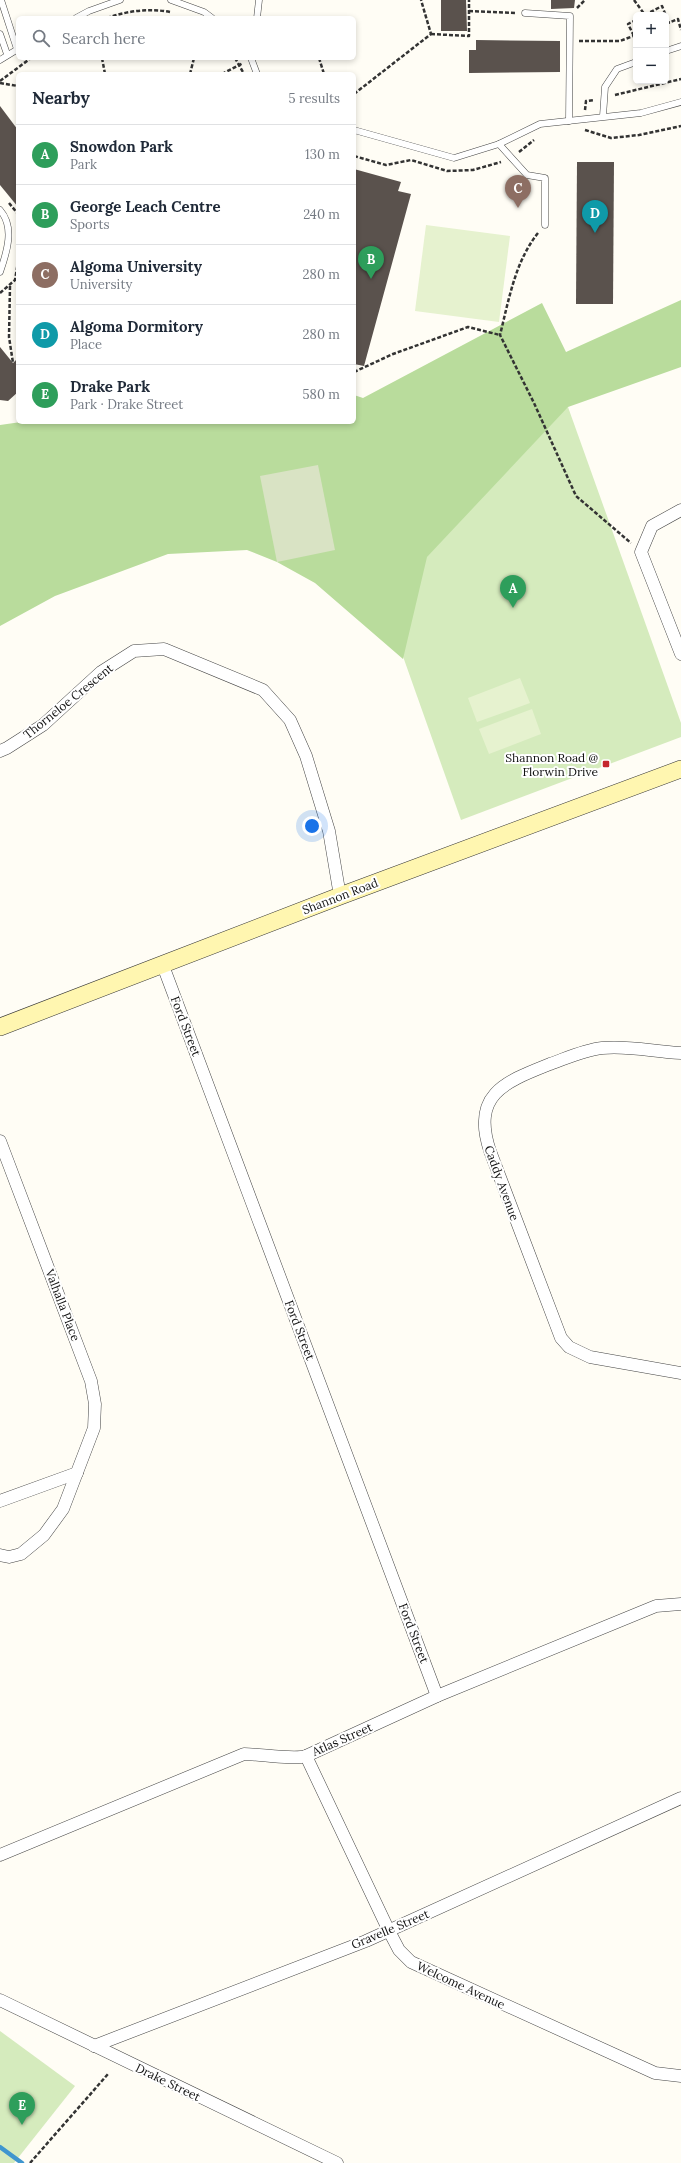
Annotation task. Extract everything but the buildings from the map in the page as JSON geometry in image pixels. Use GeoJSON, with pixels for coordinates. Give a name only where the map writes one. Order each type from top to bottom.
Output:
{"type":"FeatureCollection","features":[{"type":"Feature","properties":{"kind":"street"},"geometry":{"type":"LineString","coordinates":[[681,510],[652,526],[641,552],[681,654]]}},
{"type":"Feature","properties":{"kind":"street","name":"Thorneloe Crescent"},"geometry":{"type":"LineString","coordinates":[[0,751],[43,725],[101,672],[134,651],[164,649],[263,690],[290,720],[306,756],[328,831],[340,896]]}},
{"type":"Feature","properties":{"kind":"street","name":"Shannon Road"},"geometry":{"type":"LineString","coordinates":[[0,1027],[162,963],[681,769]]}},
{"type":"Feature","properties":{"kind":"street","name":"Ford Street"},"geometry":{"type":"LineString","coordinates":[[162,963],[437,1696]]}},
{"type":"Feature","properties":{"kind":"street","name":"Caddy Avenue"},"geometry":{"type":"LineString","coordinates":[[681,1053],[618,1048],[589,1050],[517,1077],[505,1084],[486,1109],[483,1122],[484,1135],[561,1338],[570,1347],[590,1357],[681,1373]]}},
{"type":"Feature","properties":{"kind":"street","name":"Valhalla Place"},"geometry":{"type":"LineString","coordinates":[[0,1141],[91,1381],[95,1404],[94,1428],[63,1509],[44,1535],[21,1554],[9,1557],[0,1555]]}},
{"type":"Feature","properties":{"kind":"street"},"geometry":{"type":"LineString","coordinates":[[0,1501],[77,1473]]}},
{"type":"Feature","properties":{"kind":"street","name":"Atlas Street"},"geometry":{"type":"LineString","coordinates":[[0,1855],[244,1754],[299,1758],[306,1756],[437,1696],[656,1606],[681,1604]]}},
{"type":"Feature","properties":{"kind":"street","name":"Welcome Avenue"},"geometry":{"type":"LineString","coordinates":[[306,1756],[389,1931],[399,1950],[411,1962],[655,2073],[681,2076]]}},
{"type":"Feature","properties":{"kind":"street","name":"Gravelle Street"},"geometry":{"type":"LineString","coordinates":[[94,2046],[389,1931],[681,1798]]}},
{"type":"Feature","properties":{"kind":"street","name":"Drake Street"},"geometry":{"type":"LineString","coordinates":[[0,2000],[337,2163]]}},
{"type":"Feature","properties":{"kind":"lane"},"geometry":{"type":"LineString","coordinates":[[1,0],[16,43]]}},
{"type":"Feature","properties":{"kind":"lane"},"geometry":{"type":"LineString","coordinates":[[80,16],[89,11],[120,0]]}},
{"type":"Feature","properties":{"kind":"lane"},"geometry":{"type":"LineString","coordinates":[[171,0],[204,12],[209,16]]}},
{"type":"Feature","properties":{"kind":"lane"},"geometry":{"type":"LineString","coordinates":[[257,16],[259,0]]}},
{"type":"Feature","properties":{"kind":"lane"},"geometry":{"type":"LineString","coordinates":[[525,13],[570,16],[571,41],[569,121]]}},
{"type":"Feature","properties":{"kind":"lane"},"geometry":{"type":"LineString","coordinates":[[0,34],[6,54]]}},
{"type":"Feature","properties":{"kind":"lane"},"geometry":{"type":"LineString","coordinates":[[669,50],[681,46]]}},
{"type":"Feature","properties":{"kind":"lane"},"geometry":{"type":"LineString","coordinates":[[0,60],[6,54],[16,50]]}},
{"type":"Feature","properties":{"kind":"lane"},"geometry":{"type":"LineString","coordinates":[[251,60],[256,72]]}},
{"type":"Feature","properties":{"kind":"lane"},"geometry":{"type":"LineString","coordinates":[[603,116],[605,86],[617,69],[633,63]]}},
{"type":"Feature","properties":{"kind":"lane"},"geometry":{"type":"LineString","coordinates":[[356,131],[454,158],[499,144],[540,124],[641,113],[681,102]]}},
{"type":"Feature","properties":{"kind":"lane"},"geometry":{"type":"LineString","coordinates":[[499,144],[527,175],[545,178],[545,225]]}},
{"type":"Feature","properties":{"kind":"lane"},"geometry":{"type":"LineString","coordinates":[[0,210],[8,222],[9,236],[0,272]]}},
{"type":"Feature","properties":{"kind":"path"},"geometry":{"type":"LineString","coordinates":[[421,0],[431,34]]}},
{"type":"Feature","properties":{"kind":"path"},"geometry":{"type":"LineString","coordinates":[[634,0],[643,12]]}},
{"type":"Feature","properties":{"kind":"path"},"geometry":{"type":"LineString","coordinates":[[356,92],[431,34],[469,36],[469,1]]}},
{"type":"Feature","properties":{"kind":"path"},"geometry":{"type":"LineString","coordinates":[[651,12],[662,6],[664,12]]}},
{"type":"Feature","properties":{"kind":"path"},"geometry":{"type":"LineString","coordinates":[[116,16],[137,11],[159,10],[174,13]]}},
{"type":"Feature","properties":{"kind":"path"},"geometry":{"type":"LineString","coordinates":[[469,11],[525,13]]}},
{"type":"Feature","properties":{"kind":"path"},"geometry":{"type":"LineString","coordinates":[[669,23],[678,20],[681,30]]}},
{"type":"Feature","properties":{"kind":"path"},"geometry":{"type":"LineString","coordinates":[[633,22],[628,24],[633,33]]}},
{"type":"Feature","properties":{"kind":"path"},"geometry":{"type":"LineString","coordinates":[[571,41],[620,41],[633,37]]}},
{"type":"Feature","properties":{"kind":"path"},"geometry":{"type":"LineString","coordinates":[[0,82],[28,60]]}},
{"type":"Feature","properties":{"kind":"path"},"geometry":{"type":"LineString","coordinates":[[102,60],[105,72]]}},
{"type":"Feature","properties":{"kind":"path"},"geometry":{"type":"LineString","coordinates":[[190,72],[194,60]]}},
{"type":"Feature","properties":{"kind":"path"},"geometry":{"type":"LineString","coordinates":[[236,60],[243,72]]}},
{"type":"Feature","properties":{"kind":"path"},"geometry":{"type":"LineString","coordinates":[[225,72],[238,64],[248,60]]}},
{"type":"Feature","properties":{"kind":"path"},"geometry":{"type":"LineString","coordinates":[[320,60],[323,72]]}},
{"type":"Feature","properties":{"kind":"path"},"geometry":{"type":"LineString","coordinates":[[584,130],[586,101],[681,79]]}},
{"type":"Feature","properties":{"kind":"path"},"geometry":{"type":"LineString","coordinates":[[0,82],[16,86]]}},
{"type":"Feature","properties":{"kind":"path"},"geometry":{"type":"LineString","coordinates":[[8,201],[16,211]]}},
{"type":"Feature","properties":{"kind":"path"},"geometry":{"type":"LineString","coordinates":[[545,225],[528,246],[516,273],[500,335],[534,403],[576,496],[641,552]]}},
{"type":"Feature","properties":{"kind":"path"},"geometry":{"type":"LineString","coordinates":[[0,293],[16,280]]}},
{"type":"Feature","properties":{"kind":"path"},"geometry":{"type":"LineString","coordinates":[[10,286],[9,337],[13,363]]}},
{"type":"Feature","properties":{"kind":"path"},"geometry":{"type":"LineString","coordinates":[[356,371],[393,354],[468,327],[500,335]]}},
{"type":"Feature","properties":{"kind":"path"},"geometry":{"type":"LineString","coordinates":[[30,2163],[108,2074]]}},
{"type":"Feature","properties":{"kind":"green space"},"geometry":{"type":"Polygon","coordinates":[[[426,225],[510,236],[499,322],[415,311],[426,225]]]}},
{"type":"Feature","properties":{"kind":"green space"},"geometry":{"type":"Polygon","coordinates":[[[681,300],[681,367],[568,407],[427,557],[403,659],[315,583],[277,562],[247,550],[168,554],[55,596],[0,626],[0,425],[16,423],[16,424],[356,424],[356,396],[363,398],[542,303],[566,352],[681,300]]]}},
{"type":"Feature","properties":{"kind":"green space"},"geometry":{"type":"Polygon","coordinates":[[[568,407],[681,723],[681,737],[461,820],[345,493],[568,407]]]}},
{"type":"Feature","properties":{"kind":"green space"},"geometry":{"type":"Polygon","coordinates":[[[318,465],[335,550],[277,562],[260,476],[318,465]]]}},
{"type":"Feature","properties":{"kind":"green space"},"geometry":{"type":"Polygon","coordinates":[[[520,678],[530,703],[477,722],[468,698],[520,678]]]}},
{"type":"Feature","properties":{"kind":"green space"},"geometry":{"type":"Polygon","coordinates":[[[532,709],[541,734],[489,754],[479,729],[532,709]]]}},
{"type":"Feature","properties":{"kind":"green space"},"geometry":{"type":"Polygon","coordinates":[[[0,2031],[75,2086],[14,2163],[0,2163],[0,2031]]]}},
{"type":"Feature","properties":{"kind":"waterway"},"geometry":{"type":"LineString","coordinates":[[0,2147],[22,2163]]}},
{"type":"Feature","properties":{"kind":"place","name":"Algoma University"},"geometry":{"type":"Point","coordinates":[518,208]}},
{"type":"Feature","properties":{"kind":"place","name":"Algoma Dormitory"},"geometry":{"type":"Point","coordinates":[595,233]}},
{"type":"Feature","properties":{"kind":"place","name":"George Leach Centre"},"geometry":{"type":"Point","coordinates":[371,279]}},
{"type":"Feature","properties":{"kind":"place","name":"Snowdon Park"},"geometry":{"type":"Point","coordinates":[513,608]}},
{"type":"Feature","properties":{"kind":"place","name":"Shannon Road @ Florwin Drive"},"geometry":{"type":"Point","coordinates":[606,764]}},
{"type":"Feature","properties":{"kind":"place","name":"Drake Park"},"geometry":{"type":"Point","coordinates":[22,2125]}}]}
